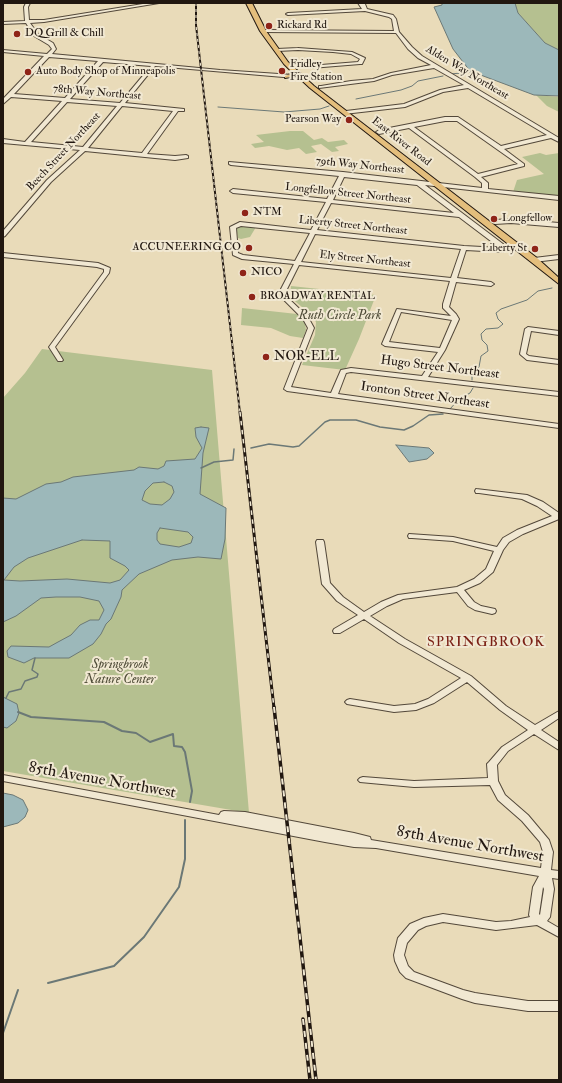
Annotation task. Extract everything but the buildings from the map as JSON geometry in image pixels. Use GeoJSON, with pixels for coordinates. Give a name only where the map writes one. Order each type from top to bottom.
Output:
{"type":"FeatureCollection","features":[{"type":"Feature","properties":{"kind":"main road","name":"East River Road"},"geometry":{"type":"LineString","coordinates":[[249,3],[280,50],[286,63],[295,72],[321,87],[349,112],[379,132],[495,222],[538,259],[559,282]]}},
{"type":"Feature","properties":{"kind":"main road","name":"East River Road"},"geometry":{"type":"LineString","coordinates":[[255,3],[266,30]]}},
{"type":"Feature","properties":{"kind":"main road","name":"East River Road"},"geometry":{"type":"LineString","coordinates":[[280,50],[291,60],[305,77],[436,184],[559,273]]}},
{"type":"Feature","properties":{"kind":"main road"},"geometry":{"type":"LineString","coordinates":[[287,77],[293,75],[295,72]]}},
{"type":"Feature","properties":{"kind":"street"},"geometry":{"type":"LineString","coordinates":[[3,102],[50,56],[54,49],[51,44],[36,35],[27,22],[26,7],[28,3]]}},
{"type":"Feature","properties":{"kind":"street"},"geometry":{"type":"LineString","coordinates":[[3,23],[27,22],[157,3]]}},
{"type":"Feature","properties":{"kind":"street"},"geometry":{"type":"LineString","coordinates":[[288,14],[365,10],[363,5],[360,3]]}},
{"type":"Feature","properties":{"kind":"street","name":"Alden Way Northeast"},"geometry":{"type":"LineString","coordinates":[[365,10],[391,16],[394,19],[397,32],[412,51],[559,140]]}},
{"type":"Feature","properties":{"kind":"street"},"geometry":{"type":"LineString","coordinates":[[266,30],[397,32]]}},
{"type":"Feature","properties":{"kind":"street"},"geometry":{"type":"LineString","coordinates":[[280,50],[304,49],[352,53],[363,58],[360,63],[311,67]]}},
{"type":"Feature","properties":{"kind":"street"},"geometry":{"type":"LineString","coordinates":[[3,51],[287,77],[305,77]]}},
{"type":"Feature","properties":{"kind":"street"},"geometry":{"type":"LineString","coordinates":[[27,143],[102,60]]}},
{"type":"Feature","properties":{"kind":"street","name":"Beech Street Northeast"},"geometry":{"type":"LineString","coordinates":[[3,235],[49,181],[84,149],[154,65]]}},
{"type":"Feature","properties":{"kind":"street"},"geometry":{"type":"LineString","coordinates":[[321,87],[374,80],[391,74],[435,66]]}},
{"type":"Feature","properties":{"kind":"street"},"geometry":{"type":"LineString","coordinates":[[349,112],[405,105],[442,91],[468,86]]}},
{"type":"Feature","properties":{"kind":"street","name":"78th Way Northeast"},"geometry":{"type":"LineString","coordinates":[[10,95],[182,110]]}},
{"type":"Feature","properties":{"kind":"street"},"geometry":{"type":"LineString","coordinates":[[144,155],[176,110]]}},
{"type":"Feature","properties":{"kind":"street"},"geometry":{"type":"LineString","coordinates":[[379,132],[445,119],[458,119],[522,165],[477,176]]}},
{"type":"Feature","properties":{"kind":"street"},"geometry":{"type":"LineString","coordinates":[[410,126],[477,176],[485,184],[485,190]]}},
{"type":"Feature","properties":{"kind":"street"},"geometry":{"type":"LineString","coordinates":[[500,148],[551,136]]}},
{"type":"Feature","properties":{"kind":"street"},"geometry":{"type":"LineString","coordinates":[[3,141],[186,158]]}},
{"type":"Feature","properties":{"kind":"street","name":"79th Way Northeast"},"geometry":{"type":"LineString","coordinates":[[231,162],[559,198]]}},
{"type":"Feature","properties":{"kind":"street"},"geometry":{"type":"LineString","coordinates":[[298,263],[343,174]]}},
{"type":"Feature","properties":{"kind":"street"},"geometry":{"type":"LineString","coordinates":[[417,182],[462,215]]}},
{"type":"Feature","properties":{"kind":"street","name":"Longfellow Street Northeast"},"geometry":{"type":"LineString","coordinates":[[233,191],[462,215]]}},
{"type":"Feature","properties":{"kind":"street","name":"Liberty Street Northeast"},"geometry":{"type":"LineString","coordinates":[[238,256],[236,254],[233,227],[236,224],[464,248],[502,250],[503,248],[501,245],[462,215]]}},
{"type":"Feature","properties":{"kind":"street"},"geometry":{"type":"LineString","coordinates":[[495,222],[512,221],[559,225]]}},
{"type":"Feature","properties":{"kind":"street"},"geometry":{"type":"LineString","coordinates":[[456,319],[454,315],[446,308],[453,280],[464,248]]}},
{"type":"Feature","properties":{"kind":"street"},"geometry":{"type":"LineString","coordinates":[[3,255],[98,265],[107,268],[107,272],[52,347],[60,360]]}},
{"type":"Feature","properties":{"kind":"street","name":"Ely Street Northeast"},"geometry":{"type":"LineString","coordinates":[[238,256],[491,284]]}},
{"type":"Feature","properties":{"kind":"street"},"geometry":{"type":"LineString","coordinates":[[538,259],[559,257]]}},
{"type":"Feature","properties":{"kind":"street","name":"Ironton Street Northeast"},"geometry":{"type":"LineString","coordinates":[[298,263],[284,289],[284,297],[306,318],[311,328],[287,389],[559,426]]}},
{"type":"Feature","properties":{"kind":"street"},"geometry":{"type":"LineString","coordinates":[[442,350],[385,344],[399,310],[456,319]]}},
{"type":"Feature","properties":{"kind":"street"},"geometry":{"type":"LineString","coordinates":[[424,378],[442,350],[456,319]]}},
{"type":"Feature","properties":{"kind":"street"},"geometry":{"type":"LineString","coordinates":[[559,333],[528,329],[523,354],[526,358],[559,362]]}},
{"type":"Feature","properties":{"kind":"street","name":"Hugo Street Northeast"},"geometry":{"type":"LineString","coordinates":[[334,395],[343,371],[346,370],[559,394]]}},
{"type":"Feature","properties":{"kind":"street"},"geometry":{"type":"LineString","coordinates":[[479,491],[524,497],[540,504],[559,517]]}},
{"type":"Feature","properties":{"kind":"street"},"geometry":{"type":"LineString","coordinates":[[337,632],[384,604],[401,597],[460,589],[477,581],[490,570],[498,550],[512,535],[559,517]]}},
{"type":"Feature","properties":{"kind":"street"},"geometry":{"type":"LineString","coordinates":[[412,536],[443,538],[498,550]]}},
{"type":"Feature","properties":{"kind":"street"},"geometry":{"type":"LineString","coordinates":[[320,542],[326,584],[340,599],[402,641],[468,678],[497,703],[559,747]]}},
{"type":"Feature","properties":{"kind":"street"},"geometry":{"type":"LineString","coordinates":[[460,589],[471,604],[478,608],[492,611]]}},
{"type":"Feature","properties":{"kind":"street"},"geometry":{"type":"LineString","coordinates":[[350,702],[394,708],[416,707],[431,701],[468,678]]}},
{"type":"Feature","properties":{"kind":"street"},"geometry":{"type":"LineString","coordinates":[[539,921],[545,917],[549,889],[546,873],[548,852],[544,840],[525,818],[501,797],[493,781],[492,764],[505,749],[559,714]]}},
{"type":"Feature","properties":{"kind":"street","name":"85th Avenue Northwest"},"geometry":{"type":"LineString","coordinates":[[3,778],[325,838],[354,843],[376,844],[559,875]]}},
{"type":"Feature","properties":{"kind":"street"},"geometry":{"type":"LineString","coordinates":[[363,780],[414,784],[493,781]]}},
{"type":"Feature","properties":{"kind":"street"},"geometry":{"type":"LineString","coordinates":[[559,933],[539,921],[530,921],[504,926],[488,925],[447,918],[424,922],[414,927],[402,941],[399,954],[400,961],[404,969],[416,978],[475,998],[528,1006],[559,1006]]}},
{"type":"Feature","properties":{"kind":"green space"},"geometry":{"type":"Polygon","coordinates":[[[515,3],[559,3],[559,50],[545,43],[518,13],[515,3]]]}},
{"type":"Feature","properties":{"kind":"green space"},"geometry":{"type":"Polygon","coordinates":[[[536,95],[559,97],[559,112],[547,106],[536,95]]]}},
{"type":"Feature","properties":{"kind":"green space"},"geometry":{"type":"Polygon","coordinates":[[[303,131],[314,140],[322,138],[328,142],[344,140],[348,144],[335,147],[339,151],[332,152],[321,144],[311,146],[317,152],[306,154],[299,148],[287,150],[269,146],[255,148],[251,144],[264,142],[256,135],[303,131]]]}},
{"type":"Feature","properties":{"kind":"green space"},"geometry":{"type":"Polygon","coordinates":[[[540,153],[546,155],[559,153],[559,196],[513,192],[517,180],[544,174],[522,157],[540,153]]]}},
{"type":"Feature","properties":{"kind":"green space"},"geometry":{"type":"Polygon","coordinates":[[[237,225],[256,227],[250,237],[241,239],[238,238],[237,225]]]}},
{"type":"Feature","properties":{"kind":"green space","name":"Ruth Circle Park"},"geometry":{"type":"Polygon","coordinates":[[[291,286],[376,295],[345,370],[302,365],[315,335],[316,322],[309,313],[290,297],[291,286]]]}},
{"type":"Feature","properties":{"kind":"green space"},"geometry":{"type":"Polygon","coordinates":[[[242,308],[297,314],[302,317],[305,323],[306,330],[303,338],[290,336],[271,328],[241,325],[242,308]]]}},
{"type":"Feature","properties":{"kind":"green space","name":"Springbrook Nature Center"},"geometry":{"type":"Polygon","coordinates":[[[42,349],[212,370],[249,813],[3,771],[3,398],[25,373],[42,349]]]}},
{"type":"Feature","properties":{"kind":"water"},"geometry":{"type":"Polygon","coordinates":[[[442,3],[515,3],[518,13],[545,43],[559,50],[559,96],[534,95],[470,71],[453,49],[434,7],[442,5],[442,3]]]}},
{"type":"Feature","properties":{"kind":"water"},"geometry":{"type":"Polygon","coordinates":[[[195,428],[209,428],[203,453],[200,494],[226,508],[225,539],[221,559],[198,557],[172,560],[139,574],[122,590],[121,597],[111,619],[93,644],[69,658],[34,658],[24,663],[8,657],[7,651],[11,646],[49,647],[71,635],[80,625],[90,620],[99,620],[104,610],[99,601],[80,597],[41,598],[16,616],[3,622],[3,498],[16,499],[46,484],[61,482],[73,477],[134,470],[139,467],[158,469],[164,466],[166,461],[195,459],[202,448],[196,437],[195,428]],[[164,482],[153,483],[145,491],[142,500],[150,504],[162,505],[170,499],[174,492],[172,486],[164,482]],[[160,528],[157,533],[157,540],[160,544],[179,547],[191,543],[193,537],[188,532],[160,528]],[[82,540],[28,558],[14,567],[4,580],[20,581],[67,579],[110,583],[120,580],[129,570],[125,566],[110,558],[110,541],[82,540]]]}},
{"type":"Feature","properties":{"kind":"water"},"geometry":{"type":"Polygon","coordinates":[[[396,445],[429,448],[434,453],[427,459],[409,462],[396,445]]]}},
{"type":"Feature","properties":{"kind":"water"},"geometry":{"type":"Polygon","coordinates":[[[3,697],[17,704],[19,713],[16,721],[7,728],[3,727],[3,697]]]}},
{"type":"Feature","properties":{"kind":"water"},"geometry":{"type":"Polygon","coordinates":[[[3,793],[13,795],[23,800],[28,810],[25,817],[18,823],[3,827],[3,793]]]}},
{"type":"Feature","properties":{"kind":"waterway"},"geometry":{"type":"LineString","coordinates":[[450,74],[474,72]]}},
{"type":"Feature","properties":{"kind":"waterway"},"geometry":{"type":"LineString","coordinates":[[356,99],[401,90],[412,86],[418,81],[443,76]]}},
{"type":"Feature","properties":{"kind":"waterway"},"geometry":{"type":"LineString","coordinates":[[218,107],[284,112],[320,109],[329,106]]}},
{"type":"Feature","properties":{"kind":"waterway"},"geometry":{"type":"LineString","coordinates":[[472,380],[472,375],[479,367],[481,356],[488,351],[487,345],[482,340],[481,334],[486,329],[498,328],[503,324],[498,319],[496,313],[501,309],[527,300],[538,291],[552,288]]}},
{"type":"Feature","properties":{"kind":"waterway"},"geometry":{"type":"LineString","coordinates":[[450,409],[459,399],[470,393],[473,388]]}},
{"type":"Feature","properties":{"kind":"waterway"},"geometry":{"type":"LineString","coordinates":[[251,448],[269,444],[293,447],[299,446],[325,422],[330,420],[356,420],[380,427],[404,430],[413,426],[429,415],[443,414]]}},
{"type":"Feature","properties":{"kind":"waterway"},"geometry":{"type":"LineString","coordinates":[[201,468],[214,462],[233,460],[234,449]]}},
{"type":"Feature","properties":{"kind":"waterway"},"geometry":{"type":"LineString","coordinates":[[6,698],[9,692],[21,689],[25,681],[37,677],[38,674],[32,670],[35,658]]}},
{"type":"Feature","properties":{"kind":"waterway"},"geometry":{"type":"LineString","coordinates":[[18,712],[31,717],[104,722],[122,731],[136,733],[150,742],[173,734],[174,746],[182,747],[185,752],[192,791],[190,802]]}},
{"type":"Feature","properties":{"kind":"waterway"},"geometry":{"type":"LineString","coordinates":[[48,983],[114,966],[144,937],[179,887],[185,859],[185,820]]}},
{"type":"Feature","properties":{"kind":"waterway"},"geometry":{"type":"LineString","coordinates":[[3,1033],[18,990]]}},
{"type":"Feature","properties":{"kind":"railway"},"geometry":{"type":"LineString","coordinates":[[196,3],[196,25],[240,413]]}},
{"type":"Feature","properties":{"kind":"railway"},"geometry":{"type":"LineString","coordinates":[[240,412],[274,708]]}},
{"type":"Feature","properties":{"kind":"railway"},"geometry":{"type":"LineString","coordinates":[[274,707],[316,1080]]}},
{"type":"Feature","properties":{"kind":"railway"},"geometry":{"type":"LineString","coordinates":[[303,1019],[310,1080]]}},
{"type":"Feature","properties":{"kind":"place","name":"Rickard Rd"},"geometry":{"type":"Point","coordinates":[269,26]}},
{"type":"Feature","properties":{"kind":"place","name":"DQ Grill & Chill"},"geometry":{"type":"Point","coordinates":[17,34]}},
{"type":"Feature","properties":{"kind":"place","name":"Fridley Fire Station"},"geometry":{"type":"Point","coordinates":[282,71]}},
{"type":"Feature","properties":{"kind":"place","name":"Auto Body Shop of Minneapolis"},"geometry":{"type":"Point","coordinates":[28,72]}},
{"type":"Feature","properties":{"kind":"place","name":"Pearson Way"},"geometry":{"type":"Point","coordinates":[349,120]}},
{"type":"Feature","properties":{"kind":"place","name":"NTM"},"geometry":{"type":"Point","coordinates":[245,213]}},
{"type":"Feature","properties":{"kind":"place","name":"Longfellow"},"geometry":{"type":"Point","coordinates":[494,219]}},
{"type":"Feature","properties":{"kind":"place","name":"ACCUNEERING CO"},"geometry":{"type":"Point","coordinates":[249,248]}},
{"type":"Feature","properties":{"kind":"place","name":"Liberty St"},"geometry":{"type":"Point","coordinates":[535,249]}},
{"type":"Feature","properties":{"kind":"place","name":"NICO"},"geometry":{"type":"Point","coordinates":[243,273]}},
{"type":"Feature","properties":{"kind":"place","name":"BROADWAY RENTAL"},"geometry":{"type":"Point","coordinates":[252,297]}},
{"type":"Feature","properties":{"kind":"place","name":"NOR-ELL"},"geometry":{"type":"Point","coordinates":[266,357]}},
{"type":"Feature","properties":{"kind":"district","name":"SPRINGBROOK"},"geometry":{"type":"Point","coordinates":[486,643]}}]}
